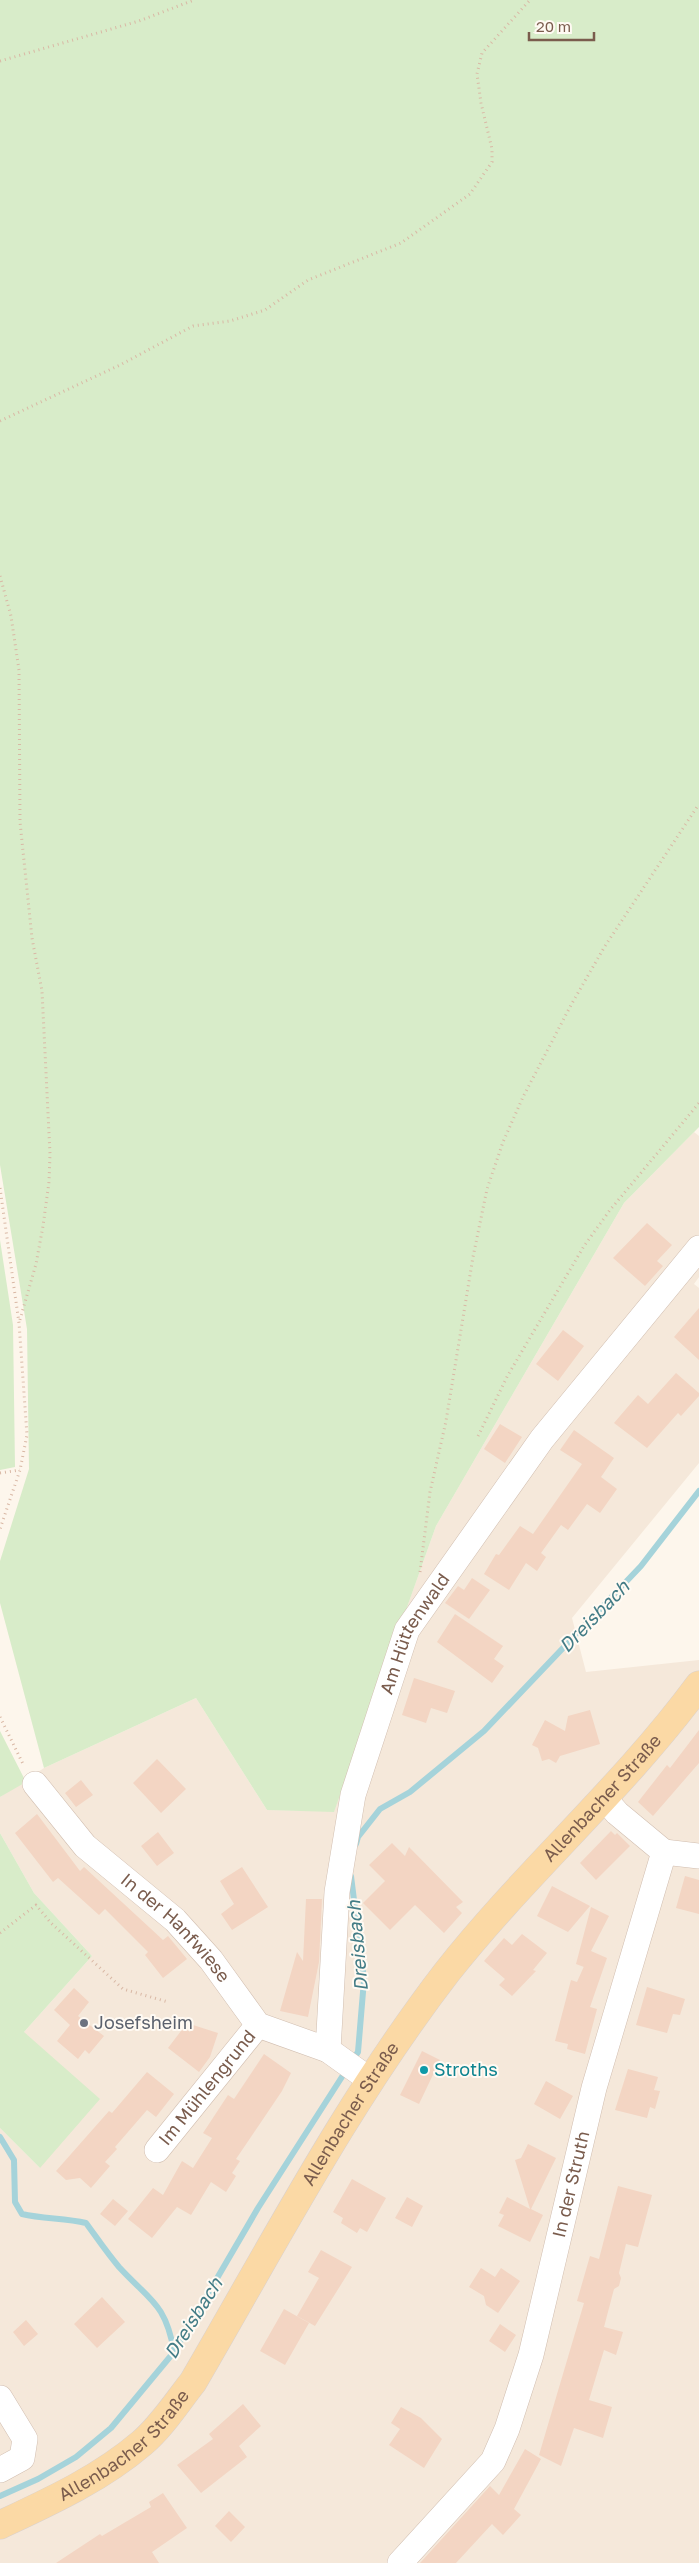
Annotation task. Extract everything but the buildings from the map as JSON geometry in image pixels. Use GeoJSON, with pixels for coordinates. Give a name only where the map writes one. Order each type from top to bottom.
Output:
{"type":"FeatureCollection","features":[{"type":"Feature","properties":{"kind":"main road","name":"Allenbacher Straße"},"geometry":{"type":"LineString","coordinates":[[0,2526],[71,2492],[100,2473],[142,2443],[170,2413],[193,2382],[349,2066],[454,1965],[514,1892],[651,1746],[699,1685]]}},
{"type":"Feature","properties":{"kind":"street","name":"Am Hüttenwald"},"geometry":{"type":"LineString","coordinates":[[349,2066],[337,1892],[353,1795],[394,1664],[407,1630],[422,1605],[542,1439],[699,1248]]}},
{"type":"Feature","properties":{"kind":"street","name":"In der Hanfwiese"},"geometry":{"type":"LineString","coordinates":[[35,1784],[84,1846],[175,1920],[211,1960],[258,2025]]}},
{"type":"Feature","properties":{"kind":"street"},"geometry":{"type":"LineString","coordinates":[[604,1798],[617,1813],[664,1852],[699,1856]]}},
{"type":"Feature","properties":{"kind":"street","name":"In der Struth"},"geometry":{"type":"LineString","coordinates":[[400,2563],[493,2461],[507,2429],[531,2355],[594,2088],[664,1852]]}},
{"type":"Feature","properties":{"kind":"street"},"geometry":{"type":"LineString","coordinates":[[258,2025],[349,2066]]}},
{"type":"Feature","properties":{"kind":"street","name":"Im Mühlengrund"},"geometry":{"type":"LineString","coordinates":[[157,2150],[258,2025]]}},
{"type":"Feature","properties":{"kind":"street"},"geometry":{"type":"LineString","coordinates":[[0,2398],[26,2439],[22,2458],[0,2470]]}},
{"type":"Feature","properties":{"kind":"path"},"geometry":{"type":"LineString","coordinates":[[0,61],[139,21],[194,0]]}},
{"type":"Feature","properties":{"kind":"path"},"geometry":{"type":"LineString","coordinates":[[0,421],[120,365],[193,326],[230,321],[265,310],[308,280],[401,243],[470,194],[492,162],[492,149],[477,74],[482,53],[530,0]]}},
{"type":"Feature","properties":{"kind":"path"},"geometry":{"type":"LineString","coordinates":[[0,576],[11,616],[19,670],[20,822],[32,938],[42,991],[50,1154],[49,1182],[43,1226],[36,1264],[19,1323]]}},
{"type":"Feature","properties":{"kind":"path"},"geometry":{"type":"LineString","coordinates":[[422,1605],[419,1562],[430,1492],[446,1421],[473,1257],[489,1182],[503,1142],[571,1005],[610,938],[699,804]]}},
{"type":"Feature","properties":{"kind":"path"},"geometry":{"type":"LineString","coordinates":[[478,1436],[508,1375],[584,1246],[610,1210],[699,1103]]}},
{"type":"Feature","properties":{"kind":"path"},"geometry":{"type":"LineString","coordinates":[[0,1188],[19,1323],[26,1435],[20,1470],[0,1528]]}},
{"type":"Feature","properties":{"kind":"path"},"geometry":{"type":"LineString","coordinates":[[0,1473],[20,1470]]}},
{"type":"Feature","properties":{"kind":"path"},"geometry":{"type":"LineString","coordinates":[[0,1717],[35,1784]]}},
{"type":"Feature","properties":{"kind":"path"},"geometry":{"type":"LineString","coordinates":[[0,1933],[36,1905],[51,1922],[123,1989],[168,2002]]}},
{"type":"Feature","properties":{"kind":"shaded area"},"geometry":{"type":"Polygon","coordinates":[[[694,1132],[699,1136],[699,1277],[694,1284],[699,1288],[699,1463],[572,1618],[586,1672],[699,1660],[699,2563],[0,2563],[0,2128],[40,2168],[24,2032],[92,1956],[34,1893],[0,1833],[0,1797],[44,1768],[196,1698],[267,1810],[334,1811],[436,1526],[624,1203],[694,1132]]]}},
{"type":"Feature","properties":{"kind":"green space"},"geometry":{"type":"Polygon","coordinates":[[[0,0],[699,0],[699,1127],[624,1203],[436,1526],[334,1812],[267,1810],[196,1698],[44,1768],[0,1603],[0,1561],[29,1469],[27,1329],[0,1165],[0,0]]]}},
{"type":"Feature","properties":{"kind":"green space"},"geometry":{"type":"Polygon","coordinates":[[[0,1240],[13,1325],[15,1467],[0,1470],[0,1240]]]}},
{"type":"Feature","properties":{"kind":"green space"},"geometry":{"type":"Polygon","coordinates":[[[0,1731],[26,1782],[0,1797],[0,1731]]]}},
{"type":"Feature","properties":{"kind":"green space"},"geometry":{"type":"Polygon","coordinates":[[[0,1833],[34,1893],[92,1956],[24,2032],[100,2099],[40,2168],[0,2128],[0,1833]]]}},
{"type":"Feature","properties":{"kind":"waterway","name":"Dreisbach"},"geometry":{"type":"LineString","coordinates":[[356,1844],[358,1837],[380,1809],[410,1792],[484,1731],[641,1566],[699,1491]]}},
{"type":"Feature","properties":{"kind":"waterway","name":"Dreisbach"},"geometry":{"type":"LineString","coordinates":[[351,1876],[364,1980],[358,2052],[352,2061]]}},
{"type":"Feature","properties":{"kind":"waterway","name":"Dreisbach"},"geometry":{"type":"LineString","coordinates":[[0,2496],[38,2479],[76,2457],[111,2428],[174,2352],[258,2208],[347,2069]]}},
{"type":"Feature","properties":{"kind":"waterway"},"geometry":{"type":"LineString","coordinates":[[0,2137],[14,2160],[15,2202],[22,2214],[86,2223],[119,2267],[161,2312],[171,2336],[174,2352]]}},
{"type":"Feature","properties":{"kind":"place","name":"Josefsheim"},"geometry":{"type":"Point","coordinates":[84,2023]}},
{"type":"Feature","properties":{"kind":"place","name":"Stroths"},"geometry":{"type":"Point","coordinates":[424,2070]}}]}
